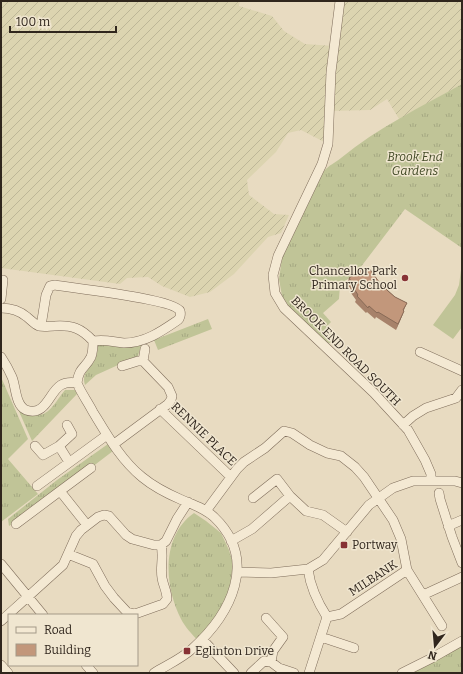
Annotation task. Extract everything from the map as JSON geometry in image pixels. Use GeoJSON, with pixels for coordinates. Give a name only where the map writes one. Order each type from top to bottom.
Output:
{"type":"FeatureCollection","features":[{"type":"Feature","properties":{"kind":"street","name":"BROOK END ROAD SOUTH"},"geometry":{"type":"LineString","coordinates":[[340,1],[331,72],[328,144],[322,164],[278,256],[273,275],[273,284],[278,298],[284,308],[374,393],[408,430],[425,460],[431,474],[431,481]]}},
{"type":"Feature","properties":{"kind":"street"},"geometry":{"type":"LineString","coordinates":[[1,299],[3,280]]}},
{"type":"Feature","properties":{"kind":"street"},"geometry":{"type":"LineString","coordinates":[[1,308],[16,311],[27,316],[35,324],[41,326],[79,328],[93,340],[109,340],[124,343],[138,342],[154,336],[178,320],[180,311],[177,308],[124,295],[55,285],[50,286],[46,295],[41,326]]}},
{"type":"Feature","properties":{"kind":"street"},"geometry":{"type":"LineString","coordinates":[[93,340],[93,351],[91,358],[79,372],[77,383],[107,435],[130,466],[142,478],[156,487],[206,511],[223,527],[231,541],[236,558],[237,572],[234,591],[211,630],[191,650],[154,673]]}},
{"type":"Feature","properties":{"kind":"street"},"geometry":{"type":"LineString","coordinates":[[142,361],[145,349]]}},
{"type":"Feature","properties":{"kind":"street"},"geometry":{"type":"LineString","coordinates":[[420,352],[462,372]]}},
{"type":"Feature","properties":{"kind":"street"},"geometry":{"type":"LineString","coordinates":[[1,357],[12,377],[20,404],[24,409],[29,411],[36,411],[42,408],[62,385],[66,383],[77,383]]}},
{"type":"Feature","properties":{"kind":"street"},"geometry":{"type":"LineString","coordinates":[[122,366],[142,361]]}},
{"type":"Feature","properties":{"kind":"street"},"geometry":{"type":"LineString","coordinates":[[114,444],[171,400],[171,391],[142,361]]}},
{"type":"Feature","properties":{"kind":"street"},"geometry":{"type":"LineString","coordinates":[[403,425],[413,416],[426,408],[456,398],[462,390]]}},
{"type":"Feature","properties":{"kind":"street","name":"RENNIE PLACE"},"geometry":{"type":"LineString","coordinates":[[160,409],[231,477]]}},
{"type":"Feature","properties":{"kind":"street"},"geometry":{"type":"LineString","coordinates":[[35,446],[43,455],[59,446],[72,434],[67,425]]}},
{"type":"Feature","properties":{"kind":"street","name":"MILBANK"},"geometry":{"type":"LineString","coordinates":[[206,511],[244,462],[265,448],[284,431],[292,432],[310,445],[327,453],[341,456],[355,467],[379,498],[397,527],[407,570],[340,614],[327,616]]}},
{"type":"Feature","properties":{"kind":"street"},"geometry":{"type":"LineString","coordinates":[[37,486],[107,435]]}},
{"type":"Feature","properties":{"kind":"street"},"geometry":{"type":"LineString","coordinates":[[59,446],[69,462]]}},
{"type":"Feature","properties":{"kind":"street"},"geometry":{"type":"LineString","coordinates":[[16,524],[91,468]]}},
{"type":"Feature","properties":{"kind":"street"},"geometry":{"type":"LineString","coordinates":[[253,498],[277,480],[290,496],[306,511],[323,515],[347,532]]}},
{"type":"Feature","properties":{"kind":"street"},"geometry":{"type":"LineString","coordinates":[[237,572],[271,573],[308,569],[323,560],[369,505],[393,488],[413,482],[460,480]]}},
{"type":"Feature","properties":{"kind":"street"},"geometry":{"type":"LineString","coordinates":[[60,491],[87,525]]}},
{"type":"Feature","properties":{"kind":"street"},"geometry":{"type":"LineString","coordinates":[[440,493],[440,499],[448,526],[462,563]]}},
{"type":"Feature","properties":{"kind":"street"},"geometry":{"type":"LineString","coordinates":[[231,541],[252,529],[290,496]]}},
{"type":"Feature","properties":{"kind":"street"},"geometry":{"type":"LineString","coordinates":[[9,614],[63,565],[76,536],[98,516],[109,516],[126,535],[132,539],[154,545],[161,545],[166,541],[177,519],[188,502]]}},
{"type":"Feature","properties":{"kind":"street"},"geometry":{"type":"LineString","coordinates":[[448,526],[462,520]]}},
{"type":"Feature","properties":{"kind":"street"},"geometry":{"type":"LineString","coordinates":[[68,554],[93,564],[105,586],[114,598],[127,612],[134,614],[163,604],[167,599],[167,591],[162,578],[161,545]]}},
{"type":"Feature","properties":{"kind":"street"},"geometry":{"type":"LineString","coordinates":[[1,564],[42,614]]}},
{"type":"Feature","properties":{"kind":"street"},"geometry":{"type":"LineString","coordinates":[[308,569],[309,577],[327,616],[309,673]]}},
{"type":"Feature","properties":{"kind":"street"},"geometry":{"type":"LineString","coordinates":[[407,570],[442,626]]}},
{"type":"Feature","properties":{"kind":"street"},"geometry":{"type":"LineString","coordinates":[[423,595],[462,577]]}},
{"type":"Feature","properties":{"kind":"street"},"geometry":{"type":"LineString","coordinates":[[266,618],[283,637],[273,651],[270,662]]}},
{"type":"Feature","properties":{"kind":"street"},"geometry":{"type":"LineString","coordinates":[[321,637],[354,648]]}},
{"type":"Feature","properties":{"kind":"street"},"geometry":{"type":"LineString","coordinates":[[202,639],[234,673]]}},
{"type":"Feature","properties":{"kind":"street"},"geometry":{"type":"LineString","coordinates":[[402,673],[462,641]]}},
{"type":"Feature","properties":{"kind":"street"},"geometry":{"type":"LineString","coordinates":[[251,673],[264,661],[270,662],[279,668],[294,673]]}},
{"type":"Feature","properties":{"kind":"street"},"geometry":{"type":"LineString","coordinates":[[1,666],[8,673]]}},
{"type":"Feature","properties":{"kind":"shaded area"},"geometry":{"type":"Polygon","coordinates":[[[1,1],[240,1],[239,6],[272,16],[284,31],[305,44],[334,46],[340,1],[462,1],[462,84],[399,119],[387,99],[370,110],[329,111],[328,144],[301,130],[288,133],[276,152],[247,180],[249,195],[274,214],[289,215],[281,233],[268,237],[234,274],[210,292],[190,297],[162,286],[148,277],[127,278],[120,284],[1,268],[1,1]]]}},
{"type":"Feature","properties":{"kind":"green space","name":"Brook End Gardens"},"geometry":{"type":"Polygon","coordinates":[[[462,84],[462,248],[405,209],[357,272],[340,285],[339,299],[323,313],[331,322],[326,327],[338,339],[335,343],[328,343],[292,311],[282,296],[279,279],[282,258],[324,171],[384,127],[462,84]]]}},
{"type":"Feature","properties":{"kind":"green space"},"geometry":{"type":"Polygon","coordinates":[[[462,262],[462,327],[453,339],[433,325],[455,295],[459,285],[462,262]]]}},
{"type":"Feature","properties":{"kind":"green space"},"geometry":{"type":"Polygon","coordinates":[[[208,319],[212,329],[158,350],[154,340],[208,319]]]}},
{"type":"Feature","properties":{"kind":"green space"},"geometry":{"type":"Polygon","coordinates":[[[142,342],[138,356],[96,375],[85,385],[84,377],[95,360],[98,344],[142,342]]]}},
{"type":"Feature","properties":{"kind":"green space"},"geometry":{"type":"Polygon","coordinates":[[[1,377],[28,439],[8,459],[38,494],[1,522],[1,377]]]}},
{"type":"Feature","properties":{"kind":"green space"},"geometry":{"type":"Polygon","coordinates":[[[65,390],[75,390],[77,394],[32,441],[18,409],[32,415],[44,414],[52,407],[65,390]]]}},
{"type":"Feature","properties":{"kind":"green space"},"geometry":{"type":"Polygon","coordinates":[[[108,444],[113,451],[45,503],[9,526],[8,519],[57,480],[108,444]]]}},
{"type":"Feature","properties":{"kind":"green space"},"geometry":{"type":"Polygon","coordinates":[[[194,513],[221,533],[229,550],[233,564],[228,601],[198,641],[181,619],[175,606],[169,577],[171,548],[176,535],[183,523],[194,513]]]}},
{"type":"Feature","properties":{"kind":"green space"},"geometry":{"type":"Polygon","coordinates":[[[462,646],[462,673],[407,673],[462,646]]]}},
{"type":"Feature","properties":{"kind":"building"},"geometry":{"type":"Polygon","coordinates":[[[369,268],[379,282],[388,291],[395,297],[407,303],[398,324],[378,312],[377,313],[369,306],[368,308],[357,296],[358,295],[353,287],[354,286],[349,278],[361,270],[362,272],[369,268]]]}},
{"type":"Feature","properties":{"kind":"place","name":"Chancellor Park Primary School"},"geometry":{"type":"Point","coordinates":[405,278]}},
{"type":"Feature","properties":{"kind":"place","name":"Portway"},"geometry":{"type":"Point","coordinates":[344,545]}},
{"type":"Feature","properties":{"kind":"place","name":"Eglinton Drive"},"geometry":{"type":"Point","coordinates":[187,651]}}]}
